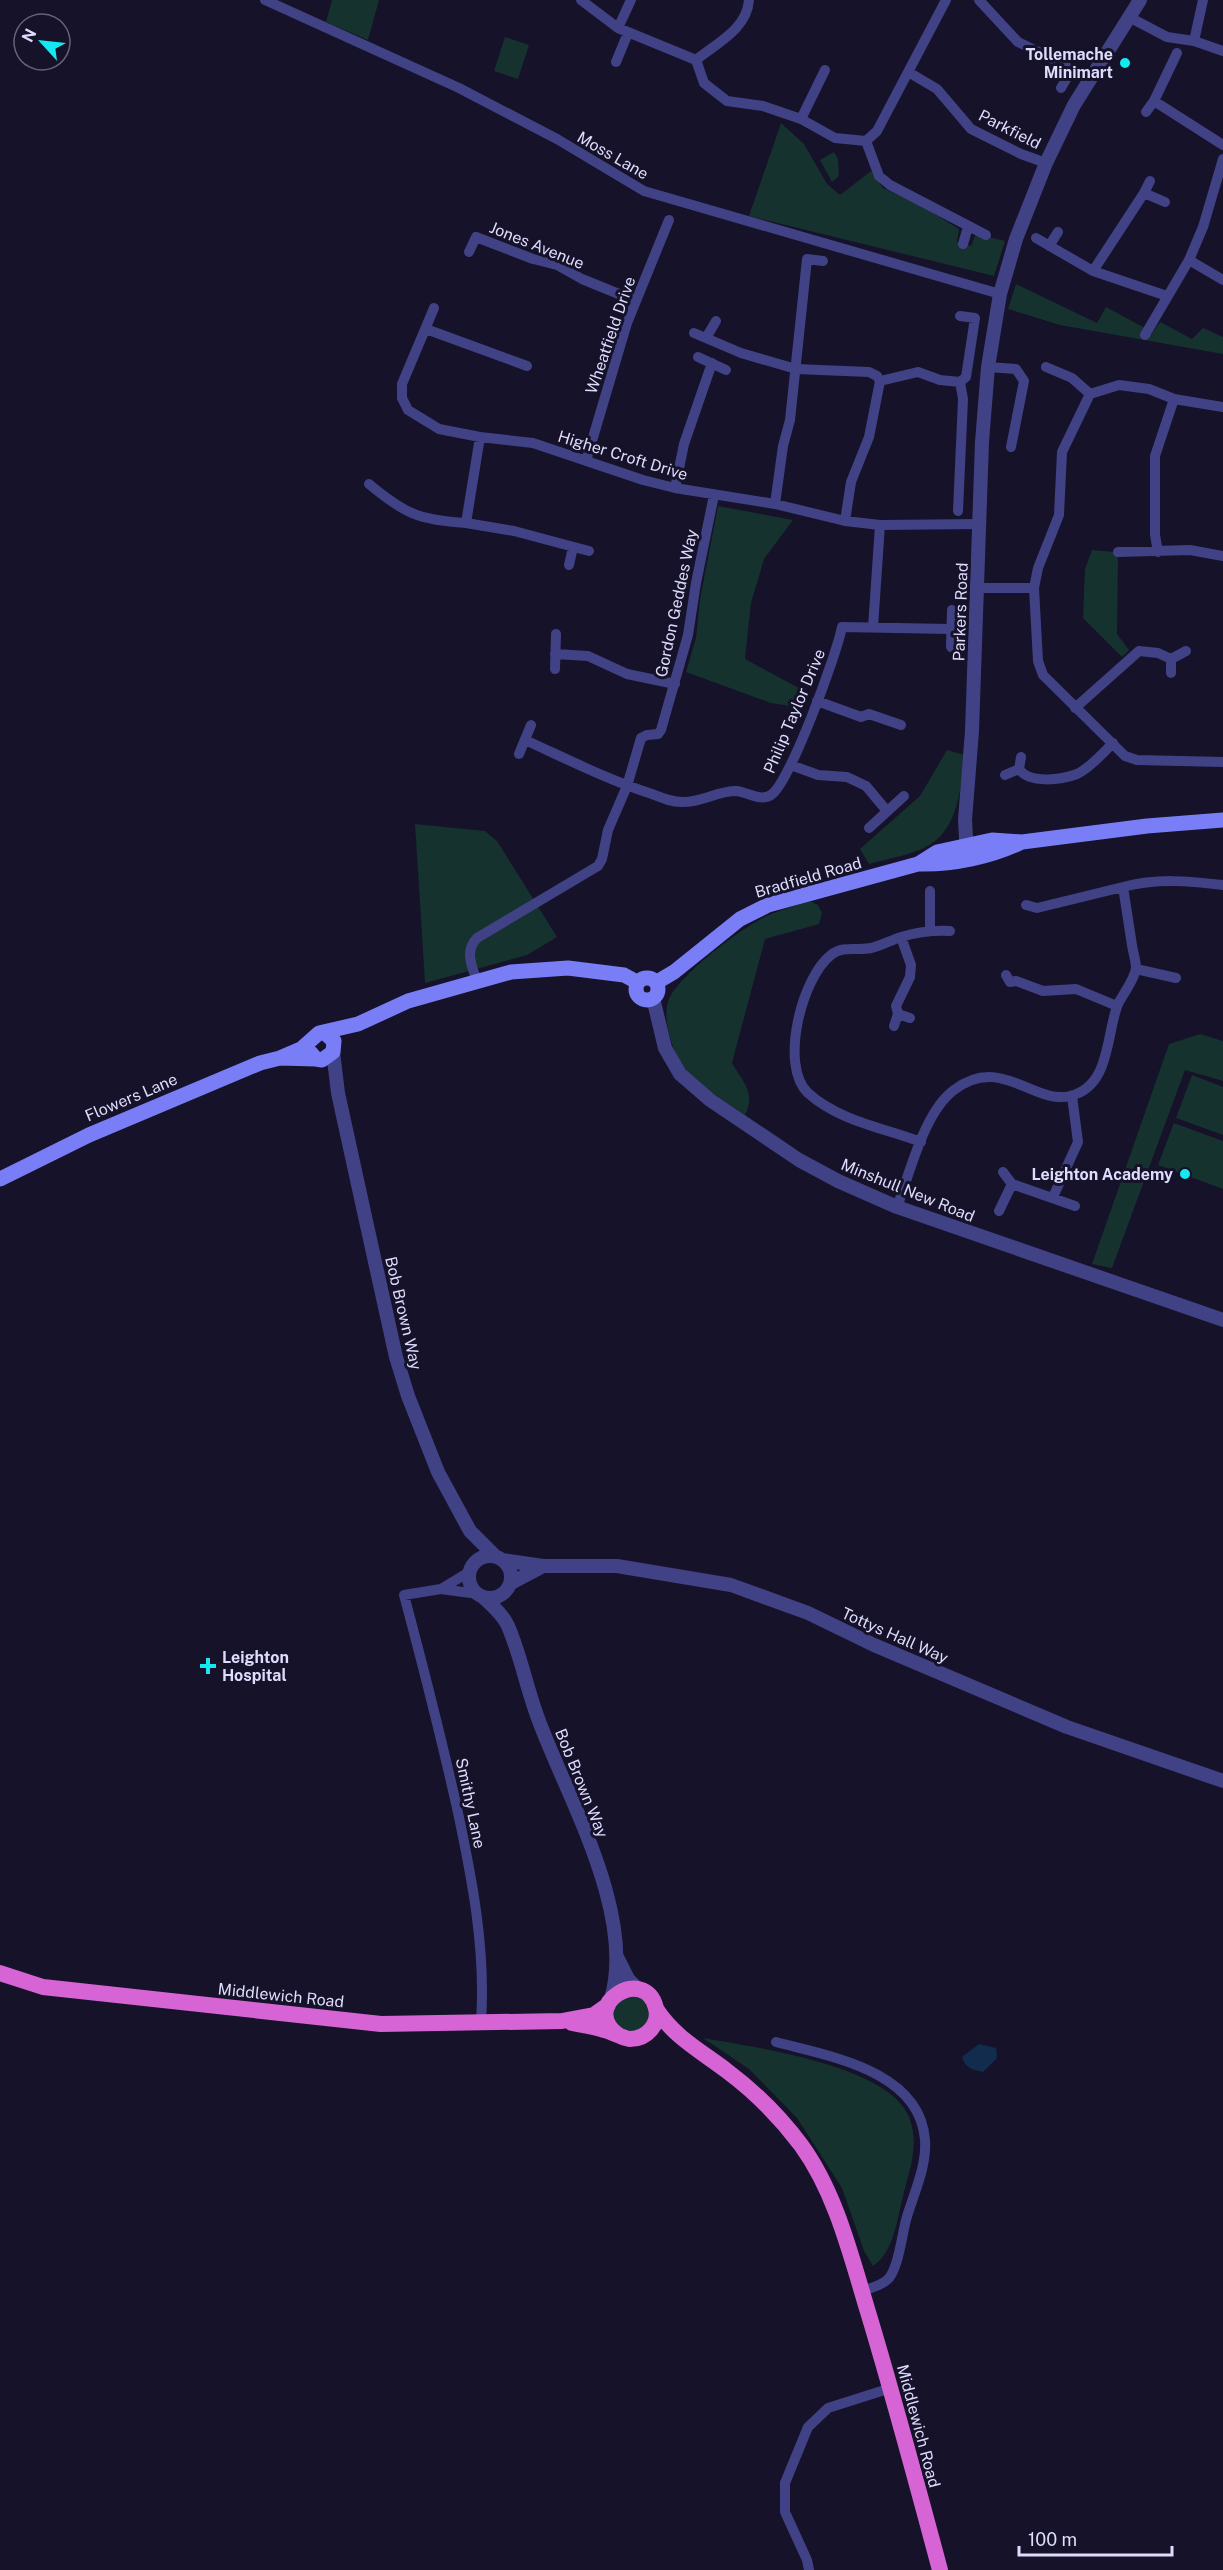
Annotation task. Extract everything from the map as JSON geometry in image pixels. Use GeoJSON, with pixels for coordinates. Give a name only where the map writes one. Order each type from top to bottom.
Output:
{"type":"FeatureCollection","features":[{"type":"Feature","properties":{"kind":"highway","name":"Middlewich Road"},"geometry":{"type":"LineString","coordinates":[[0,1973],[43,1987],[381,2024],[562,2021],[594,2015],[610,2002]]}},
{"type":"Feature","properties":{"kind":"highway"},"geometry":{"type":"LineString","coordinates":[[624,1990],[639,1990],[651,1997],[656,2009],[654,2025],[646,2034],[633,2039],[618,2035],[607,2020],[610,2002],[624,1990]]}},
{"type":"Feature","properties":{"kind":"highway","name":"Middlewich Road"},"geometry":{"type":"LineString","coordinates":[[656,2009],[675,2034],[714,2061],[748,2089],[800,2144],[818,2172],[834,2206],[862,2291],[891,2388],[940,2570]]}},
{"type":"Feature","properties":{"kind":"highway","name":"Middlewich Road"},"geometry":{"type":"LineString","coordinates":[[562,2021],[618,2035]]}},
{"type":"Feature","properties":{"kind":"highway","name":"Middlewich Road"},"geometry":{"type":"LineString","coordinates":[[646,2034],[687,2044]]}},
{"type":"Feature","properties":{"kind":"main road","name":"Bradfield Road"},"geometry":{"type":"LineString","coordinates":[[657,982],[674,972],[740,919],[768,905],[918,864],[939,864],[966,852],[1001,852],[1022,842],[1223,820]]}},
{"type":"Feature","properties":{"kind":"main road"},"geometry":{"type":"LineString","coordinates":[[358,1024],[329,1058],[317,1059],[310,1052],[310,1042],[319,1033],[326,1034],[358,1024],[408,1002],[511,972],[568,968],[624,975],[637,982]]}},
{"type":"Feature","properties":{"kind":"main road"},"geometry":{"type":"LineString","coordinates":[[647,977],[657,982],[658,991],[653,998],[643,1000],[638,996],[637,982],[647,977]]}},
{"type":"Feature","properties":{"kind":"main road"},"geometry":{"type":"LineString","coordinates":[[326,1034],[334,1041],[334,1051]]}},
{"type":"Feature","properties":{"kind":"main road","name":"Flowers Lane"},"geometry":{"type":"LineString","coordinates":[[0,1179],[89,1135],[239,1070],[280,1058],[301,1049],[310,1042]]}},
{"type":"Feature","properties":{"kind":"main road","name":"Flowers Lane"},"geometry":{"type":"LineString","coordinates":[[280,1058],[317,1059]]}},
{"type":"Feature","properties":{"kind":"street","name":"Moss Lane"},"geometry":{"type":"LineString","coordinates":[[265,0],[459,88],[557,139],[644,191],[1000,294]]}},
{"type":"Feature","properties":{"kind":"street"},"geometry":{"type":"LineString","coordinates":[[581,0],[623,30],[696,60],[704,83],[727,101],[763,105],[801,119],[835,138],[866,141],[877,131],[910,73],[946,0]]}},
{"type":"Feature","properties":{"kind":"street"},"geometry":{"type":"LineString","coordinates":[[616,62],[631,0]]}},
{"type":"Feature","properties":{"kind":"street"},"geometry":{"type":"LineString","coordinates":[[696,60],[742,24],[748,11],[749,0]]}},
{"type":"Feature","properties":{"kind":"street"},"geometry":{"type":"LineString","coordinates":[[979,0],[1018,42],[1068,68],[1068,76],[1061,88]]}},
{"type":"Feature","properties":{"kind":"street","name":"Parkers Road"},"geometry":{"type":"LineString","coordinates":[[966,852],[979,524],[988,367],[1000,294],[1016,239],[1046,163],[1074,105],[1140,0]]}},
{"type":"Feature","properties":{"kind":"street"},"geometry":{"type":"LineString","coordinates":[[1194,41],[1203,0]]}},
{"type":"Feature","properties":{"kind":"street"},"geometry":{"type":"LineString","coordinates":[[1129,17],[1167,37],[1194,41],[1223,51]]}},
{"type":"Feature","properties":{"kind":"street"},"geometry":{"type":"LineString","coordinates":[[1146,112],[1154,101],[1177,53]]}},
{"type":"Feature","properties":{"kind":"street"},"geometry":{"type":"LineString","coordinates":[[801,119],[825,70]]}},
{"type":"Feature","properties":{"kind":"street","name":"Parkfield"},"geometry":{"type":"LineString","coordinates":[[910,73],[937,88],[971,129],[1021,154],[1046,163]]}},
{"type":"Feature","properties":{"kind":"street"},"geometry":{"type":"LineString","coordinates":[[1154,101],[1223,145]]}},
{"type":"Feature","properties":{"kind":"street"},"geometry":{"type":"LineString","coordinates":[[866,141],[879,176],[890,186],[986,235]]}},
{"type":"Feature","properties":{"kind":"street"},"geometry":{"type":"LineString","coordinates":[[1145,335],[1189,260],[1203,227],[1223,159]]}},
{"type":"Feature","properties":{"kind":"street"},"geometry":{"type":"LineString","coordinates":[[1093,271],[1150,182]]}},
{"type":"Feature","properties":{"kind":"street"},"geometry":{"type":"LineString","coordinates":[[1144,194],[1165,202]]}},
{"type":"Feature","properties":{"kind":"street","name":"Wheatfield Drive"},"geometry":{"type":"LineString","coordinates":[[586,461],[610,376],[636,301],[669,220]]}},
{"type":"Feature","properties":{"kind":"street"},"geometry":{"type":"LineString","coordinates":[[963,244],[968,227]]}},
{"type":"Feature","properties":{"kind":"street"},"geometry":{"type":"LineString","coordinates":[[1050,246],[1058,232]]}},
{"type":"Feature","properties":{"kind":"street","name":"Jones Avenue"},"geometry":{"type":"LineString","coordinates":[[469,252],[476,237],[532,260],[557,266],[636,301]]}},
{"type":"Feature","properties":{"kind":"street"},"geometry":{"type":"LineString","coordinates":[[1036,238],[1093,271],[1167,296]]}},
{"type":"Feature","properties":{"kind":"street"},"geometry":{"type":"LineString","coordinates":[[775,504],[778,445],[790,420],[807,259],[823,261]]}},
{"type":"Feature","properties":{"kind":"street"},"geometry":{"type":"LineString","coordinates":[[1189,260],[1223,280]]}},
{"type":"Feature","properties":{"kind":"street","name":"Higher Croft Drive"},"geometry":{"type":"LineString","coordinates":[[434,308],[402,384],[402,398],[408,410],[439,429],[480,437],[533,443],[675,488],[775,504],[845,521],[879,525],[979,524]]}},
{"type":"Feature","properties":{"kind":"street"},"geometry":{"type":"LineString","coordinates":[[694,333],[741,353],[796,369],[869,372],[878,379],[918,372],[940,380],[960,382],[966,377],[975,318],[960,316]]}},
{"type":"Feature","properties":{"kind":"street"},"geometry":{"type":"LineString","coordinates":[[706,338],[716,321]]}},
{"type":"Feature","properties":{"kind":"street"},"geometry":{"type":"LineString","coordinates":[[426,329],[528,366]]}},
{"type":"Feature","properties":{"kind":"street"},"geometry":{"type":"LineString","coordinates":[[698,357],[726,370]]}},
{"type":"Feature","properties":{"kind":"street"},"geometry":{"type":"LineString","coordinates":[[675,488],[684,444],[712,363]]}},
{"type":"Feature","properties":{"kind":"street"},"geometry":{"type":"LineString","coordinates":[[988,367],[1016,369],[1024,381],[1011,447]]}},
{"type":"Feature","properties":{"kind":"street"},"geometry":{"type":"LineString","coordinates":[[1046,367],[1072,378],[1090,394]]}},
{"type":"Feature","properties":{"kind":"street"},"geometry":{"type":"LineString","coordinates":[[845,521],[851,482],[869,438],[878,379]]}},
{"type":"Feature","properties":{"kind":"street"},"geometry":{"type":"LineString","coordinates":[[958,511],[963,399],[960,382]]}},
{"type":"Feature","properties":{"kind":"street"},"geometry":{"type":"LineString","coordinates":[[1223,407],[1174,399],[1149,389],[1119,385],[1090,394],[1062,452],[1059,515],[1038,568],[1034,588],[1038,661],[1044,675],[1125,756],[1137,760],[1223,762]]}},
{"type":"Feature","properties":{"kind":"street"},"geometry":{"type":"LineString","coordinates":[[1158,552],[1155,535],[1155,456],[1174,399]]}},
{"type":"Feature","properties":{"kind":"street"},"geometry":{"type":"LineString","coordinates":[[466,523],[480,437]]}},
{"type":"Feature","properties":{"kind":"street"},"geometry":{"type":"LineString","coordinates":[[369,484],[392,503],[433,521],[466,523],[514,531],[589,551]]}},
{"type":"Feature","properties":{"kind":"street","name":"Gordon Geddes Way"},"geometry":{"type":"LineString","coordinates":[[477,982],[468,954],[477,938],[598,866],[602,859],[608,830],[627,786],[641,738],[658,734],[661,730],[688,635],[714,495]]}},
{"type":"Feature","properties":{"kind":"street"},"geometry":{"type":"LineString","coordinates":[[873,627],[879,525]]}},
{"type":"Feature","properties":{"kind":"street"},"geometry":{"type":"LineString","coordinates":[[569,565],[573,547]]}},
{"type":"Feature","properties":{"kind":"street"},"geometry":{"type":"LineString","coordinates":[[1118,552],[1190,550],[1223,556]]}},
{"type":"Feature","properties":{"kind":"street"},"geometry":{"type":"LineString","coordinates":[[977,588],[1034,588]]}},
{"type":"Feature","properties":{"kind":"street"},"geometry":{"type":"LineString","coordinates":[[951,647],[952,610]]}},
{"type":"Feature","properties":{"kind":"street","name":"Philip Taylor Drive"},"geometry":{"type":"LineString","coordinates":[[525,740],[627,786],[672,801],[685,803],[723,792],[738,791],[762,798],[772,794],[791,765],[835,654],[842,627],[950,629]]}},
{"type":"Feature","properties":{"kind":"street"},"geometry":{"type":"LineString","coordinates":[[555,669],[556,634]]}},
{"type":"Feature","properties":{"kind":"street"},"geometry":{"type":"LineString","coordinates":[[1075,708],[1139,651],[1158,653],[1171,659]]}},
{"type":"Feature","properties":{"kind":"street"},"geometry":{"type":"LineString","coordinates":[[1171,659],[1186,651]]}},
{"type":"Feature","properties":{"kind":"street"},"geometry":{"type":"LineString","coordinates":[[555,654],[588,656],[627,674],[675,684]]}},
{"type":"Feature","properties":{"kind":"street"},"geometry":{"type":"LineString","coordinates":[[1171,659],[1171,673]]}},
{"type":"Feature","properties":{"kind":"street"},"geometry":{"type":"LineString","coordinates":[[817,701],[861,717],[869,714],[901,725]]}},
{"type":"Feature","properties":{"kind":"street"},"geometry":{"type":"LineString","coordinates":[[519,753],[531,725]]}},
{"type":"Feature","properties":{"kind":"street"},"geometry":{"type":"LineString","coordinates":[[1021,757],[1019,769],[1022,774],[1035,780],[1077,774],[1113,743]]}},
{"type":"Feature","properties":{"kind":"street"},"geometry":{"type":"LineString","coordinates":[[791,765],[818,775],[847,777],[866,786],[887,811]]}},
{"type":"Feature","properties":{"kind":"street"},"geometry":{"type":"LineString","coordinates":[[1005,775],[1019,769]]}},
{"type":"Feature","properties":{"kind":"street"},"geometry":{"type":"LineString","coordinates":[[869,828],[904,796]]}},
{"type":"Feature","properties":{"kind":"street"},"geometry":{"type":"LineString","coordinates":[[1026,905],[1037,914],[1148,880],[1223,885]]}},
{"type":"Feature","properties":{"kind":"street"},"geometry":{"type":"LineString","coordinates":[[897,1207],[933,1114],[943,1100],[962,1084],[998,1077],[1054,1096],[1072,1096],[1086,1088],[1099,1073],[1107,1056],[1117,1006],[1136,969],[1123,887]]}},
{"type":"Feature","properties":{"kind":"street"},"geometry":{"type":"LineString","coordinates":[[930,891],[930,929]]}},
{"type":"Feature","properties":{"kind":"street"},"geometry":{"type":"LineString","coordinates":[[921,1142],[843,1116],[807,1092],[800,1081],[794,1061],[801,1004],[824,961],[840,949],[871,948],[930,929],[950,931]]}},
{"type":"Feature","properties":{"kind":"street"},"geometry":{"type":"LineString","coordinates":[[894,1026],[898,1014],[896,1006],[910,977],[911,965],[901,937]]}},
{"type":"Feature","properties":{"kind":"street"},"geometry":{"type":"LineString","coordinates":[[1136,969],[1176,978]]}},
{"type":"Feature","properties":{"kind":"street"},"geometry":{"type":"LineString","coordinates":[[1008,982],[1016,981],[1043,990],[1076,990],[1117,1006]]}},
{"type":"Feature","properties":{"kind":"street","name":"Minshull New Road"},"geometry":{"type":"LineString","coordinates":[[653,998],[665,1048],[681,1074],[710,1100],[799,1160],[838,1181],[897,1207],[1223,1320]]}},
{"type":"Feature","properties":{"kind":"street"},"geometry":{"type":"LineString","coordinates":[[898,1014],[910,1018]]}},
{"type":"Feature","properties":{"kind":"street","name":"Bob Brown Way"},"geometry":{"type":"LineString","coordinates":[[334,1051],[338,1093],[399,1367],[408,1396],[438,1472],[470,1531],[499,1558]]}},
{"type":"Feature","properties":{"kind":"street","name":"Bob Brown Way"},"geometry":{"type":"LineString","coordinates":[[317,1059],[338,1093]]}},
{"type":"Feature","properties":{"kind":"street"},"geometry":{"type":"LineString","coordinates":[[1053,1197],[1078,1142],[1072,1096]]}},
{"type":"Feature","properties":{"kind":"street"},"geometry":{"type":"LineString","coordinates":[[1004,1172],[1012,1184],[1075,1206]]}},
{"type":"Feature","properties":{"kind":"street"},"geometry":{"type":"LineString","coordinates":[[999,1211],[1012,1184]]}},
{"type":"Feature","properties":{"kind":"street","name":"Bob Brown Way"},"geometry":{"type":"LineString","coordinates":[[470,1531],[471,1569]]}},
{"type":"Feature","properties":{"kind":"street"},"geometry":{"type":"LineString","coordinates":[[485,1557],[499,1558],[508,1566],[512,1574],[509,1586],[502,1595],[493,1598],[441,1589],[471,1569],[476,1561],[485,1557]]}},
{"type":"Feature","properties":{"kind":"street","name":"Tottys Hall Way"},"geometry":{"type":"LineString","coordinates":[[499,1558],[543,1566],[617,1566],[731,1585],[808,1613],[885,1650],[1066,1727],[1223,1781]]}},
{"type":"Feature","properties":{"kind":"street","name":"Tottys Hall Way"},"geometry":{"type":"LineString","coordinates":[[509,1586],[543,1566]]}},
{"type":"Feature","properties":{"kind":"street"},"geometry":{"type":"LineString","coordinates":[[471,1569],[472,1587],[481,1596]]}},
{"type":"Feature","properties":{"kind":"street","name":"Bob Brown Way"},"geometry":{"type":"LineString","coordinates":[[509,1586],[507,1625],[538,1721],[577,1809],[608,1900],[616,1955],[610,2002]]}},
{"type":"Feature","properties":{"kind":"street","name":"Smithy Lane"},"geometry":{"type":"LineString","coordinates":[[441,1589],[404,1595],[441,1734],[472,1874],[484,1988],[481,2021]]}},
{"type":"Feature","properties":{"kind":"street","name":"Bob Brown Way"},"geometry":{"type":"LineString","coordinates":[[481,1596],[507,1625]]}},
{"type":"Feature","properties":{"kind":"street","name":"Bob Brown Way"},"geometry":{"type":"LineString","coordinates":[[616,1955],[628,1979],[639,1990]]}},
{"type":"Feature","properties":{"kind":"street"},"geometry":{"type":"LineString","coordinates":[[776,2042],[859,2064],[883,2078],[904,2095],[916,2112],[923,2128],[924,2160],[910,2203],[894,2269],[889,2279],[862,2291]]}},
{"type":"Feature","properties":{"kind":"street"},"geometry":{"type":"LineString","coordinates":[[809,2570],[785,2512],[785,2484],[808,2427],[828,2408],[891,2388]]}},
{"type":"Feature","properties":{"kind":"green space"},"geometry":{"type":"Polygon","coordinates":[[[332,0],[379,0],[368,40],[326,22],[332,0]]]}},
{"type":"Feature","properties":{"kind":"green space"},"geometry":{"type":"Polygon","coordinates":[[[505,37],[529,45],[518,79],[494,71],[505,37]]]}},
{"type":"Feature","properties":{"kind":"green space"},"geometry":{"type":"Polygon","coordinates":[[[781,123],[804,144],[827,184],[840,195],[871,171],[883,188],[922,206],[959,229],[957,242],[971,246],[976,234],[1005,241],[994,276],[749,216],[781,123]]]}},
{"type":"Feature","properties":{"kind":"green space"},"geometry":{"type":"Polygon","coordinates":[[[834,152],[838,159],[839,176],[832,182],[820,160],[834,152]]]}},
{"type":"Feature","properties":{"kind":"green space"},"geometry":{"type":"Polygon","coordinates":[[[1016,284],[1097,323],[1106,307],[1143,327],[1151,335],[1160,322],[1192,339],[1203,328],[1223,337],[1223,354],[1060,325],[1008,309],[1016,284]]]}},
{"type":"Feature","properties":{"kind":"green space"},"geometry":{"type":"Polygon","coordinates":[[[718,506],[793,520],[764,559],[751,603],[745,659],[810,694],[802,708],[771,703],[686,672],[696,638],[700,599],[718,506]]]}},
{"type":"Feature","properties":{"kind":"green space"},"geometry":{"type":"Polygon","coordinates":[[[1092,550],[1115,552],[1118,556],[1117,634],[1129,650],[1122,657],[1083,618],[1085,569],[1092,550]]]}},
{"type":"Feature","properties":{"kind":"green space"},"geometry":{"type":"Polygon","coordinates":[[[947,750],[965,755],[957,804],[948,827],[925,848],[869,864],[860,849],[920,796],[947,750]]]}},
{"type":"Feature","properties":{"kind":"green space"},"geometry":{"type":"Polygon","coordinates":[[[415,824],[485,831],[497,841],[557,937],[527,955],[425,983],[415,824]]]}},
{"type":"Feature","properties":{"kind":"green space"},"geometry":{"type":"Polygon","coordinates":[[[810,901],[818,905],[822,913],[819,924],[765,939],[732,1063],[749,1094],[745,1115],[702,1085],[681,1063],[669,1033],[668,1002],[683,979],[729,939],[760,919],[810,901]]]}},
{"type":"Feature","properties":{"kind":"green space"},"geometry":{"type":"Polygon","coordinates":[[[1200,1034],[1223,1041],[1223,1081],[1185,1070],[1112,1268],[1092,1264],[1169,1044],[1200,1034]]]}},
{"type":"Feature","properties":{"kind":"green space"},"geometry":{"type":"Polygon","coordinates":[[[1192,1075],[1223,1087],[1223,1135],[1176,1118],[1192,1075]]]}},
{"type":"Feature","properties":{"kind":"green space"},"geometry":{"type":"Polygon","coordinates":[[[1174,1123],[1223,1141],[1223,1189],[1158,1165],[1174,1123]]]}},
{"type":"Feature","properties":{"kind":"green space"},"geometry":{"type":"Polygon","coordinates":[[[631,1995],[644,2000],[649,2013],[644,2026],[631,2031],[618,2026],[613,2013],[618,2000],[631,1995]]]}},
{"type":"Feature","properties":{"kind":"green space"},"geometry":{"type":"Polygon","coordinates":[[[703,2038],[817,2061],[875,2084],[896,2099],[909,2117],[914,2145],[913,2154],[894,2233],[886,2252],[873,2266],[864,2251],[842,2188],[797,2118],[749,2069],[703,2038]]]}},
{"type":"Feature","properties":{"kind":"water"},"geometry":{"type":"Polygon","coordinates":[[[979,2044],[996,2048],[997,2058],[983,2072],[970,2068],[962,2057],[979,2044]]]}},
{"type":"Feature","properties":{"kind":"place","name":"Tollemache Minimart"},"geometry":{"type":"Point","coordinates":[1125,63]}},
{"type":"Feature","properties":{"kind":"place","name":"Leighton Academy"},"geometry":{"type":"Point","coordinates":[1185,1174]}},
{"type":"Feature","properties":{"kind":"place","name":"Leighton Hospital"},"geometry":{"type":"Point","coordinates":[208,1666]}}]}
